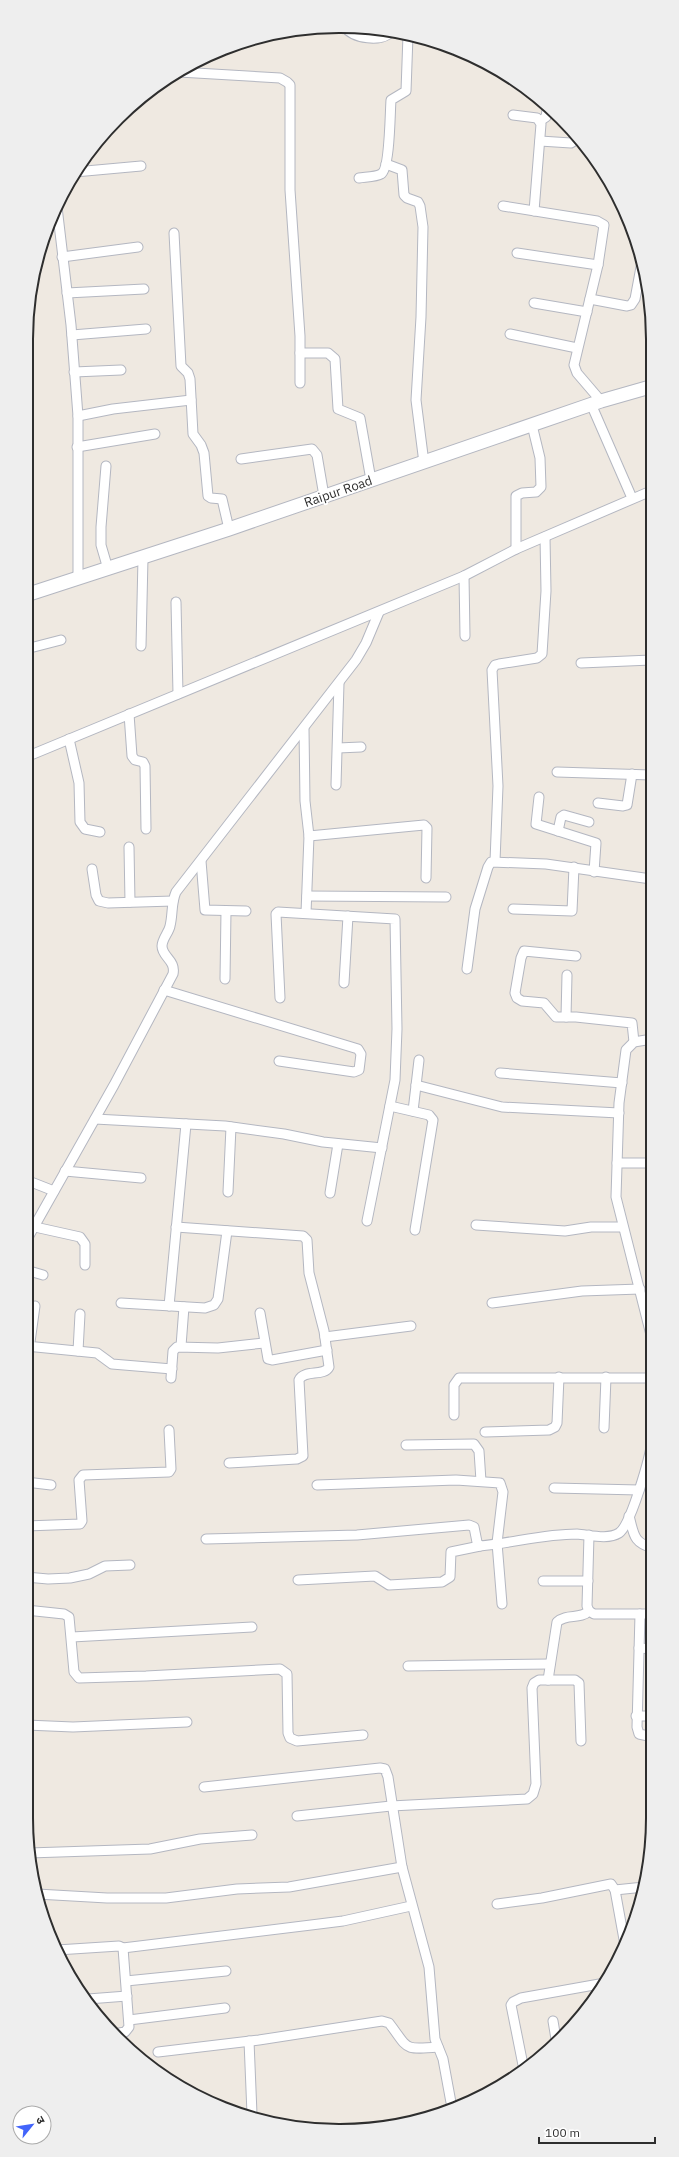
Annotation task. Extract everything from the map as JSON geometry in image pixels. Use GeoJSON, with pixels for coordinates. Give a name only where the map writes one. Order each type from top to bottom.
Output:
{"type":"FeatureCollection","features":[{"type":"Feature","properties":{"kind":"main road","name":"Raipur Road"},"geometry":{"type":"LineString","coordinates":[[33,593],[143,558],[424,463],[596,402],[646,388]]}},
{"type":"Feature","properties":{"kind":"street"},"geometry":{"type":"LineString","coordinates":[[351,34],[362,38],[379,36]]}},
{"type":"Feature","properties":{"kind":"street"},"geometry":{"type":"LineString","coordinates":[[359,178],[380,175],[384,172],[386,164],[391,100],[406,92],[408,41]]}},
{"type":"Feature","properties":{"kind":"street"},"geometry":{"type":"LineString","coordinates":[[189,73],[280,78],[288,82],[290,85],[290,190],[300,353],[300,383]]}},
{"type":"Feature","properties":{"kind":"street"},"geometry":{"type":"LineString","coordinates":[[540,121],[546,117],[546,114]]}},
{"type":"Feature","properties":{"kind":"street"},"geometry":{"type":"LineString","coordinates":[[513,116],[535,117],[540,121]]}},
{"type":"Feature","properties":{"kind":"street"},"geometry":{"type":"LineString","coordinates":[[534,211],[540,141],[540,121]]}},
{"type":"Feature","properties":{"kind":"street"},"geometry":{"type":"LineString","coordinates":[[540,141],[573,141]]}},
{"type":"Feature","properties":{"kind":"street"},"geometry":{"type":"LineString","coordinates":[[386,164],[402,170],[404,195],[407,198],[418,202],[421,210],[423,227],[422,270],[416,400],[424,463]]}},
{"type":"Feature","properties":{"kind":"street"},"geometry":{"type":"LineString","coordinates":[[84,171],[141,166]]}},
{"type":"Feature","properties":{"kind":"street"},"geometry":{"type":"LineString","coordinates":[[502,206],[600,221],[604,228],[598,265],[577,348],[575,369],[596,402],[632,498]]}},
{"type":"Feature","properties":{"kind":"street"},"geometry":{"type":"LineString","coordinates":[[58,218],[72,335],[78,416],[78,579]]}},
{"type":"Feature","properties":{"kind":"street"},"geometry":{"type":"LineString","coordinates":[[174,233],[181,366],[189,375],[193,434],[201,445],[204,453],[208,496],[211,498],[223,499],[229,529]]}},
{"type":"Feature","properties":{"kind":"street"},"geometry":{"type":"LineString","coordinates":[[62,257],[138,247]]}},
{"type":"Feature","properties":{"kind":"street"},"geometry":{"type":"LineString","coordinates":[[517,253],[598,265]]}},
{"type":"Feature","properties":{"kind":"street"},"geometry":{"type":"LineString","coordinates":[[590,299],[627,306],[631,305],[635,299],[639,276]]}},
{"type":"Feature","properties":{"kind":"street"},"geometry":{"type":"LineString","coordinates":[[67,294],[144,289]]}},
{"type":"Feature","properties":{"kind":"street"},"geometry":{"type":"LineString","coordinates":[[534,303],[587,312]]}},
{"type":"Feature","properties":{"kind":"street"},"geometry":{"type":"LineString","coordinates":[[72,335],[146,329]]}},
{"type":"Feature","properties":{"kind":"street"},"geometry":{"type":"LineString","coordinates":[[510,334],[577,348]]}},
{"type":"Feature","properties":{"kind":"street"},"geometry":{"type":"LineString","coordinates":[[300,353],[328,353],[335,359],[338,409],[360,418],[371,480]]}},
{"type":"Feature","properties":{"kind":"street"},"geometry":{"type":"LineString","coordinates":[[74,372],[121,370]]}},
{"type":"Feature","properties":{"kind":"street"},"geometry":{"type":"LineString","coordinates":[[78,416],[113,409],[191,400]]}},
{"type":"Feature","properties":{"kind":"street"},"geometry":{"type":"LineString","coordinates":[[516,549],[516,496],[522,492],[536,492],[541,487],[540,458],[532,425]]}},
{"type":"Feature","properties":{"kind":"street"},"geometry":{"type":"LineString","coordinates":[[77,446],[155,434]]}},
{"type":"Feature","properties":{"kind":"street"},"geometry":{"type":"LineString","coordinates":[[241,459],[309,449],[315,450],[324,496]]}},
{"type":"Feature","properties":{"kind":"street"},"geometry":{"type":"LineString","coordinates":[[106,466],[100,528],[101,545],[108,569]]}},
{"type":"Feature","properties":{"kind":"street"},"geometry":{"type":"LineString","coordinates":[[33,754],[464,576],[516,549],[646,492]]}},
{"type":"Feature","properties":{"kind":"street"},"geometry":{"type":"LineString","coordinates":[[495,861],[498,786],[492,670],[495,665],[537,658],[542,654],[546,591],[545,537]]}},
{"type":"Feature","properties":{"kind":"street"},"geometry":{"type":"LineString","coordinates":[[142,646],[143,558]]}},
{"type":"Feature","properties":{"kind":"street"},"geometry":{"type":"LineString","coordinates":[[464,576],[465,636]]}},
{"type":"Feature","properties":{"kind":"street"},"geometry":{"type":"LineString","coordinates":[[176,602],[178,694]]}},
{"type":"Feature","properties":{"kind":"street"},"geometry":{"type":"LineString","coordinates":[[33,1222],[66,1171],[174,971],[173,964],[162,947],[171,925],[173,901],[176,892],[339,683],[366,643],[379,612]]}},
{"type":"Feature","properties":{"kind":"street"},"geometry":{"type":"LineString","coordinates":[[33,647],[61,640]]}},
{"type":"Feature","properties":{"kind":"street"},"geometry":{"type":"LineString","coordinates":[[580,663],[646,660]]}},
{"type":"Feature","properties":{"kind":"street"},"geometry":{"type":"LineString","coordinates":[[336,784],[339,683]]}},
{"type":"Feature","properties":{"kind":"street"},"geometry":{"type":"LineString","coordinates":[[129,714],[132,756],[135,760],[144,762],[145,766],[146,829]]}},
{"type":"Feature","properties":{"kind":"street"},"geometry":{"type":"LineString","coordinates":[[304,729],[306,801],[309,836],[306,913]]}},
{"type":"Feature","properties":{"kind":"street"},"geometry":{"type":"LineString","coordinates":[[69,739],[79,783],[80,822],[85,829],[100,832]]}},
{"type":"Feature","properties":{"kind":"street"},"geometry":{"type":"LineString","coordinates":[[338,748],[361,747]]}},
{"type":"Feature","properties":{"kind":"street"},"geometry":{"type":"LineString","coordinates":[[557,772],[646,775]]}},
{"type":"Feature","properties":{"kind":"street"},"geometry":{"type":"LineString","coordinates":[[598,803],[623,806],[627,805],[632,774]]}},
{"type":"Feature","properties":{"kind":"street"},"geometry":{"type":"LineString","coordinates":[[539,797],[536,824],[595,841],[597,844],[594,872]]}},
{"type":"Feature","properties":{"kind":"street"},"geometry":{"type":"LineString","coordinates":[[558,831],[561,817],[564,815],[589,822]]}},
{"type":"Feature","properties":{"kind":"street"},"geometry":{"type":"LineString","coordinates":[[309,836],[424,825],[427,828],[426,878]]}},
{"type":"Feature","properties":{"kind":"street"},"geometry":{"type":"LineString","coordinates":[[129,847],[130,902]]}},
{"type":"Feature","properties":{"kind":"street"},"geometry":{"type":"LineString","coordinates":[[201,861],[204,908],[207,911],[246,911]]}},
{"type":"Feature","properties":{"kind":"street"},"geometry":{"type":"LineString","coordinates":[[467,969],[475,910],[479,891],[489,864],[495,861],[574,867],[594,872],[646,878]]}},
{"type":"Feature","properties":{"kind":"street"},"geometry":{"type":"LineString","coordinates":[[513,909],[572,911],[574,867]]}},
{"type":"Feature","properties":{"kind":"street"},"geometry":{"type":"LineString","coordinates":[[92,869],[96,895],[99,901],[173,901]]}},
{"type":"Feature","properties":{"kind":"street"},"geometry":{"type":"LineString","coordinates":[[307,896],[446,897]]}},
{"type":"Feature","properties":{"kind":"street"},"geometry":{"type":"LineString","coordinates":[[224,978],[226,911]]}},
{"type":"Feature","properties":{"kind":"street"},"geometry":{"type":"LineString","coordinates":[[280,998],[276,914],[280,911],[394,918],[397,922],[395,1080],[368,1221]]}},
{"type":"Feature","properties":{"kind":"street"},"geometry":{"type":"LineString","coordinates":[[344,983],[348,916]]}},
{"type":"Feature","properties":{"kind":"street"},"geometry":{"type":"LineString","coordinates":[[576,956],[527,951],[523,952],[516,993],[517,998],[542,1002],[553,1015],[632,1023],[634,1042]]}},
{"type":"Feature","properties":{"kind":"street"},"geometry":{"type":"LineString","coordinates":[[566,1017],[567,975]]}},
{"type":"Feature","properties":{"kind":"street"},"geometry":{"type":"LineString","coordinates":[[164,990],[358,1049],[361,1054],[359,1070],[354,1072],[280,1061]]}},
{"type":"Feature","properties":{"kind":"street"},"geometry":{"type":"LineString","coordinates":[[646,1040],[634,1042],[626,1050],[619,1113],[617,1163],[617,1205],[646,1307]]}},
{"type":"Feature","properties":{"kind":"street"},"geometry":{"type":"LineString","coordinates":[[413,1111],[419,1060]]}},
{"type":"Feature","properties":{"kind":"street"},"geometry":{"type":"LineString","coordinates":[[500,1073],[622,1083]]}},
{"type":"Feature","properties":{"kind":"street"},"geometry":{"type":"LineString","coordinates":[[416,1085],[502,1107],[619,1113]]}},
{"type":"Feature","properties":{"kind":"street"},"geometry":{"type":"LineString","coordinates":[[390,1106],[429,1115],[434,1123],[416,1230]]}},
{"type":"Feature","properties":{"kind":"street"},"geometry":{"type":"LineString","coordinates":[[95,1119],[231,1127],[338,1144],[382,1148]]}},
{"type":"Feature","properties":{"kind":"street"},"geometry":{"type":"LineString","coordinates":[[169,1306],[186,1124]]}},
{"type":"Feature","properties":{"kind":"street"},"geometry":{"type":"LineString","coordinates":[[228,1192],[231,1127]]}},
{"type":"Feature","properties":{"kind":"street"},"geometry":{"type":"LineString","coordinates":[[330,1193],[338,1144]]}},
{"type":"Feature","properties":{"kind":"street"},"geometry":{"type":"LineString","coordinates":[[617,1163],[646,1163]]}},
{"type":"Feature","properties":{"kind":"street"},"geometry":{"type":"LineString","coordinates":[[66,1171],[141,1178]]}},
{"type":"Feature","properties":{"kind":"street"},"geometry":{"type":"LineString","coordinates":[[33,1183],[54,1191]]}},
{"type":"Feature","properties":{"kind":"street"},"geometry":{"type":"LineString","coordinates":[[476,1225],[565,1231],[591,1227],[623,1228]]}},
{"type":"Feature","properties":{"kind":"street"},"geometry":{"type":"LineString","coordinates":[[33,1227],[82,1238],[85,1244],[85,1265]]}},
{"type":"Feature","properties":{"kind":"street"},"geometry":{"type":"LineString","coordinates":[[176,1227],[306,1237],[309,1273],[325,1337],[327,1350],[327,1370],[302,1375],[299,1380],[304,1454],[302,1457],[229,1463]]}},
{"type":"Feature","properties":{"kind":"street"},"geometry":{"type":"LineString","coordinates":[[120,1303],[204,1308],[217,1302],[227,1231]]}},
{"type":"Feature","properties":{"kind":"street"},"geometry":{"type":"LineString","coordinates":[[33,1272],[43,1274]]}},
{"type":"Feature","properties":{"kind":"street"},"geometry":{"type":"LineString","coordinates":[[492,1303],[589,1290],[640,1289]]}},
{"type":"Feature","properties":{"kind":"street"},"geometry":{"type":"LineString","coordinates":[[33,1317],[35,1306]]}},
{"type":"Feature","properties":{"kind":"street"},"geometry":{"type":"LineString","coordinates":[[181,1346],[184,1307]]}},
{"type":"Feature","properties":{"kind":"street"},"geometry":{"type":"LineString","coordinates":[[260,1313],[266,1355],[270,1360],[327,1350]]}},
{"type":"Feature","properties":{"kind":"street"},"geometry":{"type":"LineString","coordinates":[[78,1351],[80,1314]]}},
{"type":"Feature","properties":{"kind":"street"},"geometry":{"type":"LineString","coordinates":[[325,1337],[411,1326]]}},
{"type":"Feature","properties":{"kind":"street"},"geometry":{"type":"LineString","coordinates":[[33,1346],[97,1353],[112,1364],[172,1374],[174,1349],[181,1346],[218,1348],[264,1343]]}},
{"type":"Feature","properties":{"kind":"street"},"geometry":{"type":"LineString","coordinates":[[485,1432],[549,1430],[555,1428],[557,1423],[559,1377]]}},
{"type":"Feature","properties":{"kind":"street"},"geometry":{"type":"LineString","coordinates":[[604,1428],[606,1377]]}},
{"type":"Feature","properties":{"kind":"street"},"geometry":{"type":"LineString","coordinates":[[454,1415],[454,1383],[459,1378],[646,1378]]}},
{"type":"Feature","properties":{"kind":"street"},"geometry":{"type":"LineString","coordinates":[[33,1526],[80,1524],[82,1521],[79,1480],[82,1475],[169,1472],[171,1469],[169,1430]]}},
{"type":"Feature","properties":{"kind":"street"},"geometry":{"type":"LineString","coordinates":[[406,1445],[474,1444],[479,1451],[481,1481]]}},
{"type":"Feature","properties":{"kind":"street"},"geometry":{"type":"LineString","coordinates":[[298,1580],[376,1576],[387,1585],[442,1582],[450,1577],[451,1552],[497,1543],[558,1535],[607,1536],[618,1533],[623,1528],[629,1516],[639,1490],[646,1464]]}},
{"type":"Feature","properties":{"kind":"street"},"geometry":{"type":"LineString","coordinates":[[317,1485],[481,1481],[498,1482],[502,1486],[497,1543],[502,1604]]}},
{"type":"Feature","properties":{"kind":"street"},"geometry":{"type":"LineString","coordinates":[[33,1483],[51,1484]]}},
{"type":"Feature","properties":{"kind":"street"},"geometry":{"type":"LineString","coordinates":[[554,1488],[639,1490]]}},
{"type":"Feature","properties":{"kind":"street"},"geometry":{"type":"LineString","coordinates":[[629,1516],[636,1540],[646,1546]]}},
{"type":"Feature","properties":{"kind":"street"},"geometry":{"type":"LineString","coordinates":[[206,1539],[357,1535],[469,1525],[476,1530],[477,1542],[480,1546]]}},
{"type":"Feature","properties":{"kind":"street"},"geometry":{"type":"LineString","coordinates":[[589,1535],[587,1606],[589,1611],[594,1614],[646,1614]]}},
{"type":"Feature","properties":{"kind":"street"},"geometry":{"type":"LineString","coordinates":[[33,1578],[53,1579],[70,1578],[89,1574],[105,1566],[130,1565]]}},
{"type":"Feature","properties":{"kind":"street"},"geometry":{"type":"LineString","coordinates":[[543,1581],[588,1581]]}},
{"type":"Feature","properties":{"kind":"street"},"geometry":{"type":"LineString","coordinates":[[33,1611],[67,1615],[71,1619],[74,1672],[79,1678],[280,1669],[287,1674],[288,1733],[290,1738],[297,1741],[362,1735]]}},
{"type":"Feature","properties":{"kind":"street"},"geometry":{"type":"LineString","coordinates":[[548,1680],[557,1622],[566,1617],[583,1616],[589,1611]]}},
{"type":"Feature","properties":{"kind":"street"},"geometry":{"type":"LineString","coordinates":[[640,1614],[636,1716],[639,1734],[646,1736]]}},
{"type":"Feature","properties":{"kind":"street"},"geometry":{"type":"LineString","coordinates":[[72,1637],[252,1627]]}},
{"type":"Feature","properties":{"kind":"street"},"geometry":{"type":"LineString","coordinates":[[639,1648],[646,1648]]}},
{"type":"Feature","properties":{"kind":"street"},"geometry":{"type":"LineString","coordinates":[[408,1666],[550,1664]]}},
{"type":"Feature","properties":{"kind":"street"},"geometry":{"type":"LineString","coordinates":[[297,1816],[391,1806],[523,1800],[531,1796],[536,1784],[532,1688],[536,1681],[575,1680],[579,1683],[581,1741]]}},
{"type":"Feature","properties":{"kind":"street"},"geometry":{"type":"LineString","coordinates":[[636,1716],[646,1716]]}},
{"type":"Feature","properties":{"kind":"street"},"geometry":{"type":"LineString","coordinates":[[33,1725],[73,1727],[187,1722]]}},
{"type":"Feature","properties":{"kind":"street"},"geometry":{"type":"LineString","coordinates":[[204,1787],[380,1768],[385,1769],[387,1773],[391,1806],[402,1867],[411,1906],[421,1935],[429,1967],[435,2039],[443,2059],[451,2103]]}},
{"type":"Feature","properties":{"kind":"street"},"geometry":{"type":"LineString","coordinates":[[35,1853],[150,1849],[200,1840],[252,1835]]}},
{"type":"Feature","properties":{"kind":"street"},"geometry":{"type":"LineString","coordinates":[[42,1894],[107,1898],[166,1898],[237,1889],[289,1887],[402,1867]]}},
{"type":"Feature","properties":{"kind":"street"},"geometry":{"type":"LineString","coordinates":[[497,1904],[549,1897],[608,1884],[612,1885],[615,1890],[623,1935]]}},
{"type":"Feature","properties":{"kind":"street"},"geometry":{"type":"LineString","coordinates":[[615,1890],[638,1888]]}},
{"type":"Feature","properties":{"kind":"street"},"geometry":{"type":"LineString","coordinates":[[63,1950],[119,1946],[123,1948],[319,1924],[411,1906]]}},
{"type":"Feature","properties":{"kind":"street"},"geometry":{"type":"LineString","coordinates":[[121,2032],[127,2031],[129,2020],[123,1948]]}},
{"type":"Feature","properties":{"kind":"street"},"geometry":{"type":"LineString","coordinates":[[126,1981],[226,1971]]}},
{"type":"Feature","properties":{"kind":"street"},"geometry":{"type":"LineString","coordinates":[[523,2063],[511,2005],[513,2002],[521,1998],[596,1985]]}},
{"type":"Feature","properties":{"kind":"street"},"geometry":{"type":"LineString","coordinates":[[92,1999],[127,1996]]}},
{"type":"Feature","properties":{"kind":"street"},"geometry":{"type":"LineString","coordinates":[[129,2020],[225,2008]]}},
{"type":"Feature","properties":{"kind":"street"},"geometry":{"type":"LineString","coordinates":[[158,2052],[249,2041],[382,2021],[389,2023],[401,2042],[408,2047],[438,2047]]}},
{"type":"Feature","properties":{"kind":"street"},"geometry":{"type":"LineString","coordinates":[[553,2021],[555,2035]]}},
{"type":"Feature","properties":{"kind":"street"},"geometry":{"type":"LineString","coordinates":[[249,2041],[252,2111]]}}]}
